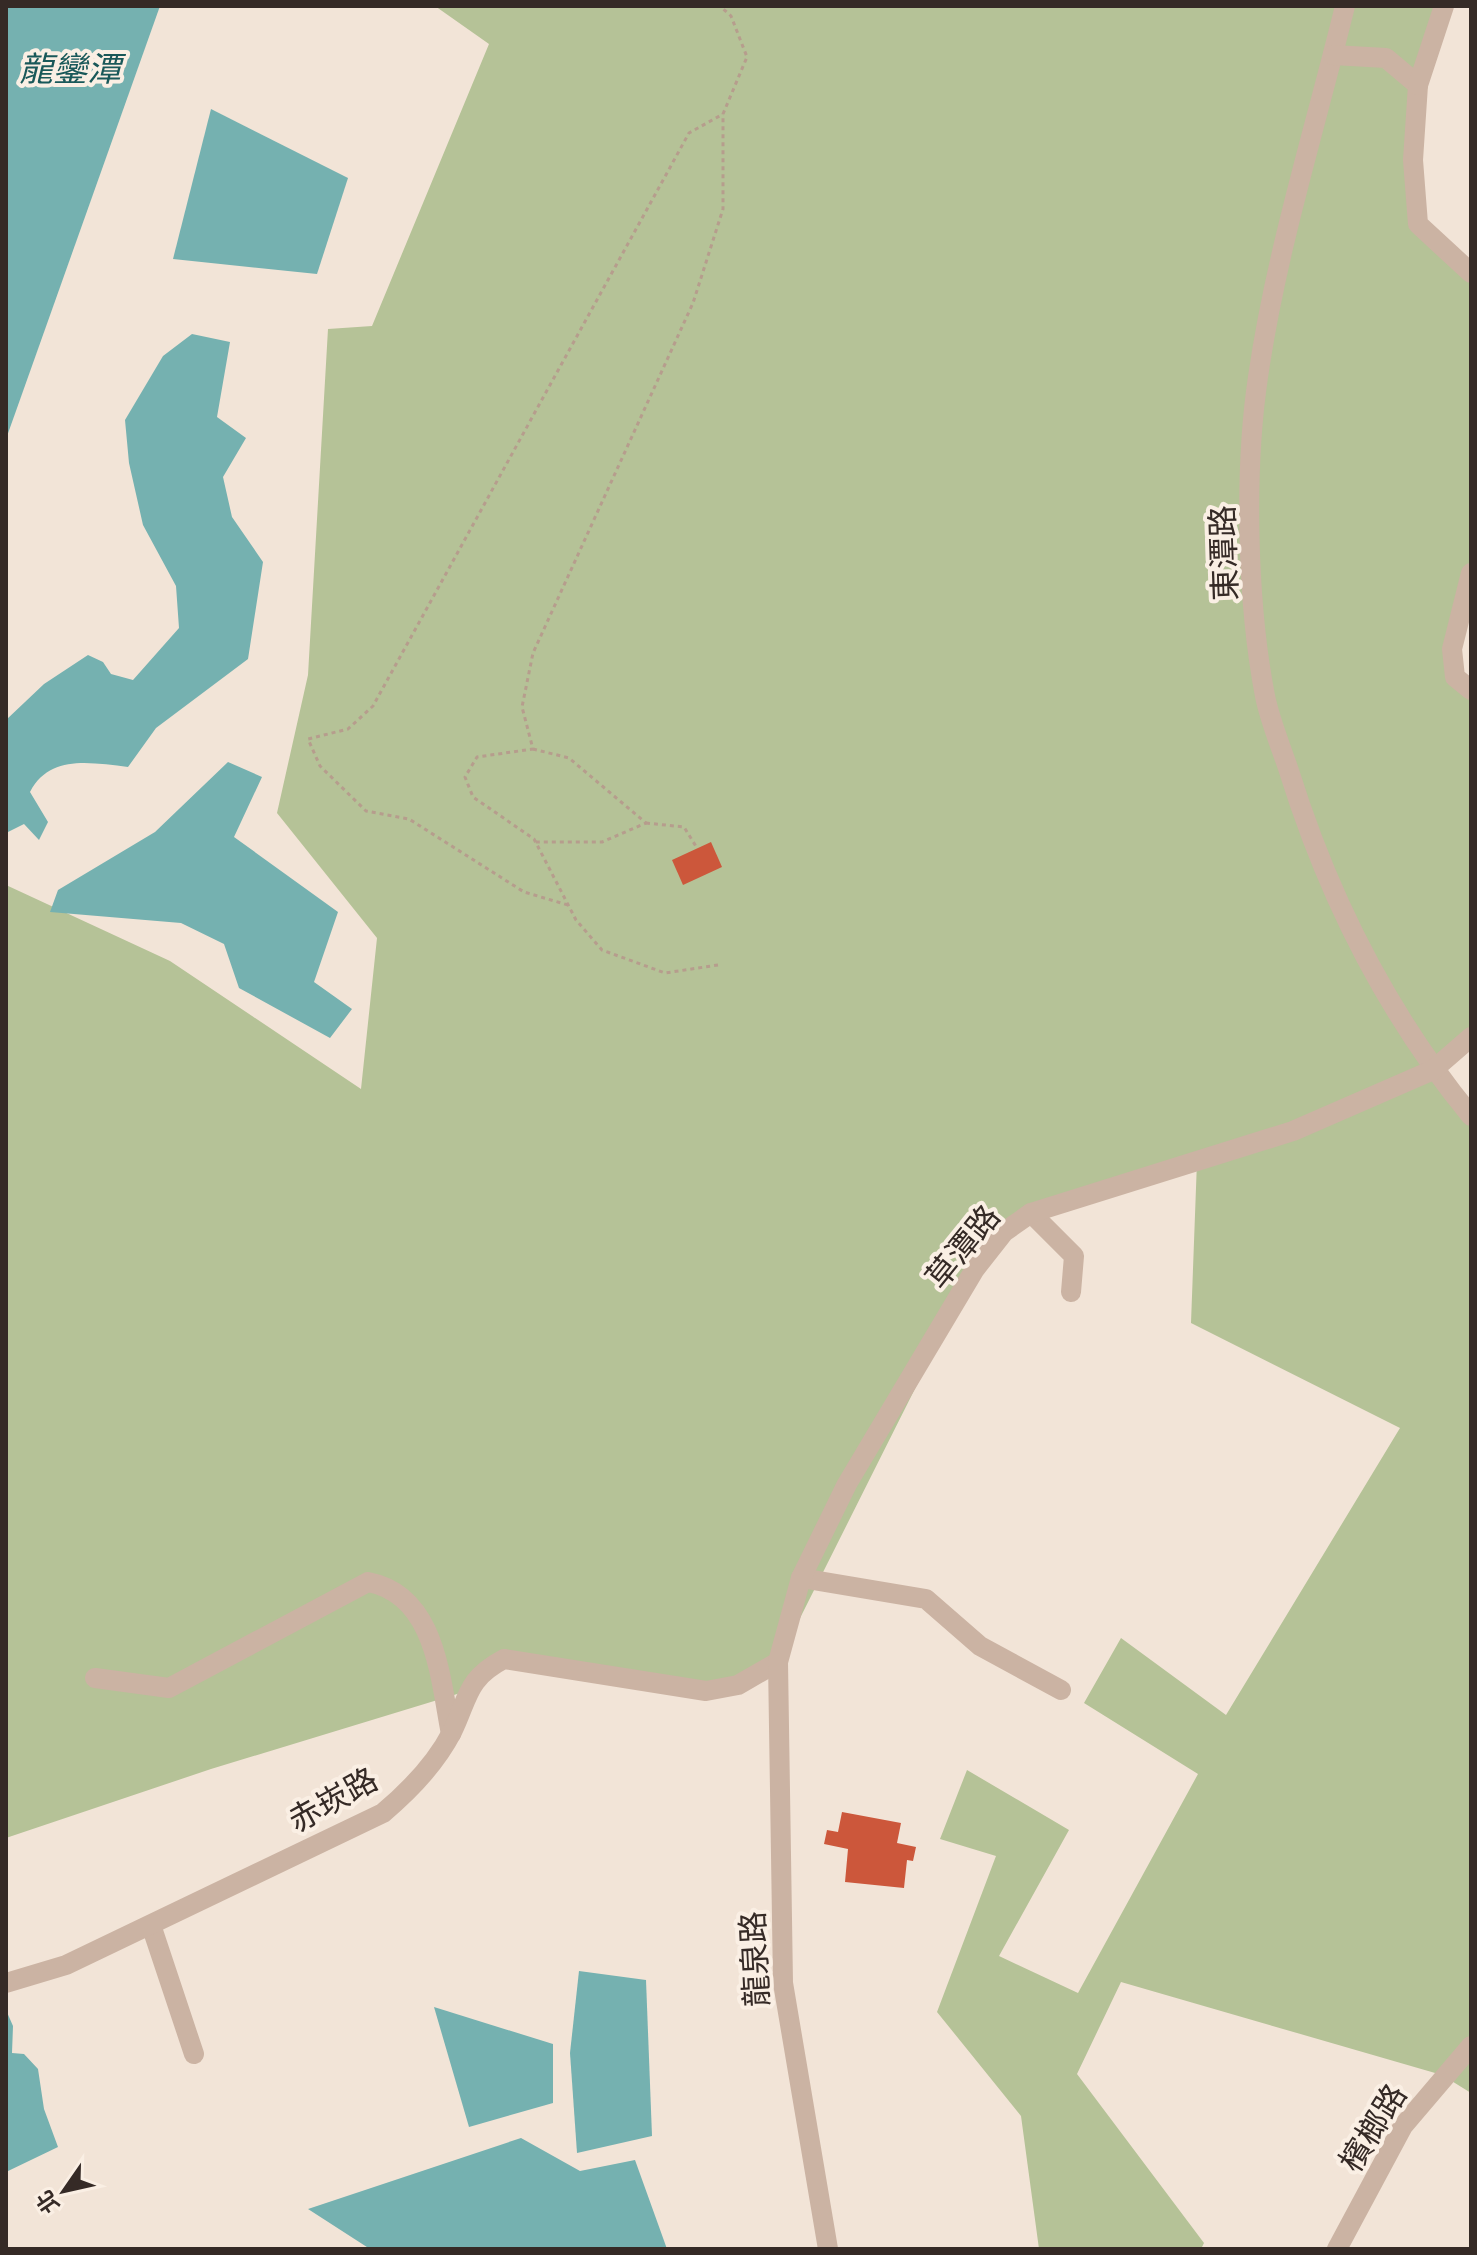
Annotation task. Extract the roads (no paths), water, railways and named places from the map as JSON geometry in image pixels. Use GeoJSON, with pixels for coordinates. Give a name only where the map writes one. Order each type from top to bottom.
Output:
{"type":"FeatureCollection","features":[{"type":"Feature","properties":{"kind":"street","name":"東潭路"},"geometry":{"type":"LineString","coordinates":[[1345,6],[1277,275],[1258,378],[1251,478],[1251,571],[1265,697],[1321,865],[1365,956],[1433,1070],[1471,1116]]}},
{"type":"Feature","properties":{"kind":"street"},"geometry":{"type":"LineString","coordinates":[[1444,6],[1418,85],[1413,160],[1418,224],[1471,273]]}},
{"type":"Feature","properties":{"kind":"street"},"geometry":{"type":"LineString","coordinates":[[1333,55],[1386,58],[1418,85]]}},
{"type":"Feature","properties":{"kind":"street"},"geometry":{"type":"LineString","coordinates":[[1471,573],[1452,649],[1455,677],[1471,690]]}},
{"type":"Feature","properties":{"kind":"street","name":"草潭路"},"geometry":{"type":"LineString","coordinates":[[778,1662],[801,1578],[847,1484],[967,1282],[1004,1232],[1031,1213],[1293,1131],[1433,1070],[1471,1037]]}},
{"type":"Feature","properties":{"kind":"street"},"geometry":{"type":"LineString","coordinates":[[1031,1213],[1074,1256],[1071,1292]]}},
{"type":"Feature","properties":{"kind":"street"},"geometry":{"type":"LineString","coordinates":[[801,1578],[926,1599],[980,1646],[1061,1690]]}},
{"type":"Feature","properties":{"kind":"street"},"geometry":{"type":"LineString","coordinates":[[95,1678],[169,1688],[368,1582],[397,1592],[425,1624],[436,1658],[451,1734]]}},
{"type":"Feature","properties":{"kind":"street","name":"赤崁路"},"geometry":{"type":"LineString","coordinates":[[6,1983],[66,1965],[383,1813],[411,1789],[451,1734],[467,1691],[486,1669],[504,1659],[706,1691],[738,1685],[778,1662]]}},
{"type":"Feature","properties":{"kind":"street","name":"龍泉路"},"geometry":{"type":"LineString","coordinates":[[778,1662],[783,1983],[828,2249]]}},
{"type":"Feature","properties":{"kind":"street"},"geometry":{"type":"LineString","coordinates":[[151,1925],[194,2054]]}},
{"type":"Feature","properties":{"kind":"street","name":"檳榔路"},"geometry":{"type":"LineString","coordinates":[[1337,2249],[1403,2126],[1471,2046]]}},
{"type":"Feature","properties":{"kind":"water","name":"龍鑾潭"},"geometry":{"type":"Polygon","coordinates":[[[6,6],[160,6],[6,439],[6,6]]]}},
{"type":"Feature","properties":{"kind":"water"},"geometry":{"type":"Polygon","coordinates":[[[211,109],[348,178],[317,274],[173,259],[211,109]]]}},
{"type":"Feature","properties":{"kind":"water"},"geometry":{"type":"Polygon","coordinates":[[[192,334],[230,342],[217,417],[246,438],[223,477],[232,517],[263,562],[248,659],[156,728],[128,767],[73,764],[60,766],[38,780],[30,792],[48,822],[39,840],[24,824],[6,833],[6,720],[44,684],[88,655],[103,662],[111,674],[133,680],[179,628],[176,586],[143,525],[129,463],[125,420],[163,356],[192,334]]]}},
{"type":"Feature","properties":{"kind":"water"},"geometry":{"type":"Polygon","coordinates":[[[228,762],[262,777],[234,837],[338,912],[314,982],[352,1009],[330,1038],[239,988],[224,944],[181,923],[50,912],[58,890],[155,832],[228,762]]]}},
{"type":"Feature","properties":{"kind":"water"},"geometry":{"type":"Polygon","coordinates":[[[579,1971],[646,1980],[652,2136],[577,2153],[570,2053],[579,1971]]]}},
{"type":"Feature","properties":{"kind":"water"},"geometry":{"type":"Polygon","coordinates":[[[434,2007],[553,2044],[553,2103],[469,2127],[434,2007]]]}},
{"type":"Feature","properties":{"kind":"water"},"geometry":{"type":"Polygon","coordinates":[[[6,2010],[13,2026],[12,2053],[24,2054],[38,2069],[44,2109],[58,2147],[6,2172],[6,2010]]]}},
{"type":"Feature","properties":{"kind":"water"},"geometry":{"type":"Polygon","coordinates":[[[521,2138],[580,2171],[635,2160],[667,2249],[370,2249],[308,2209],[521,2138]]]}}]}
